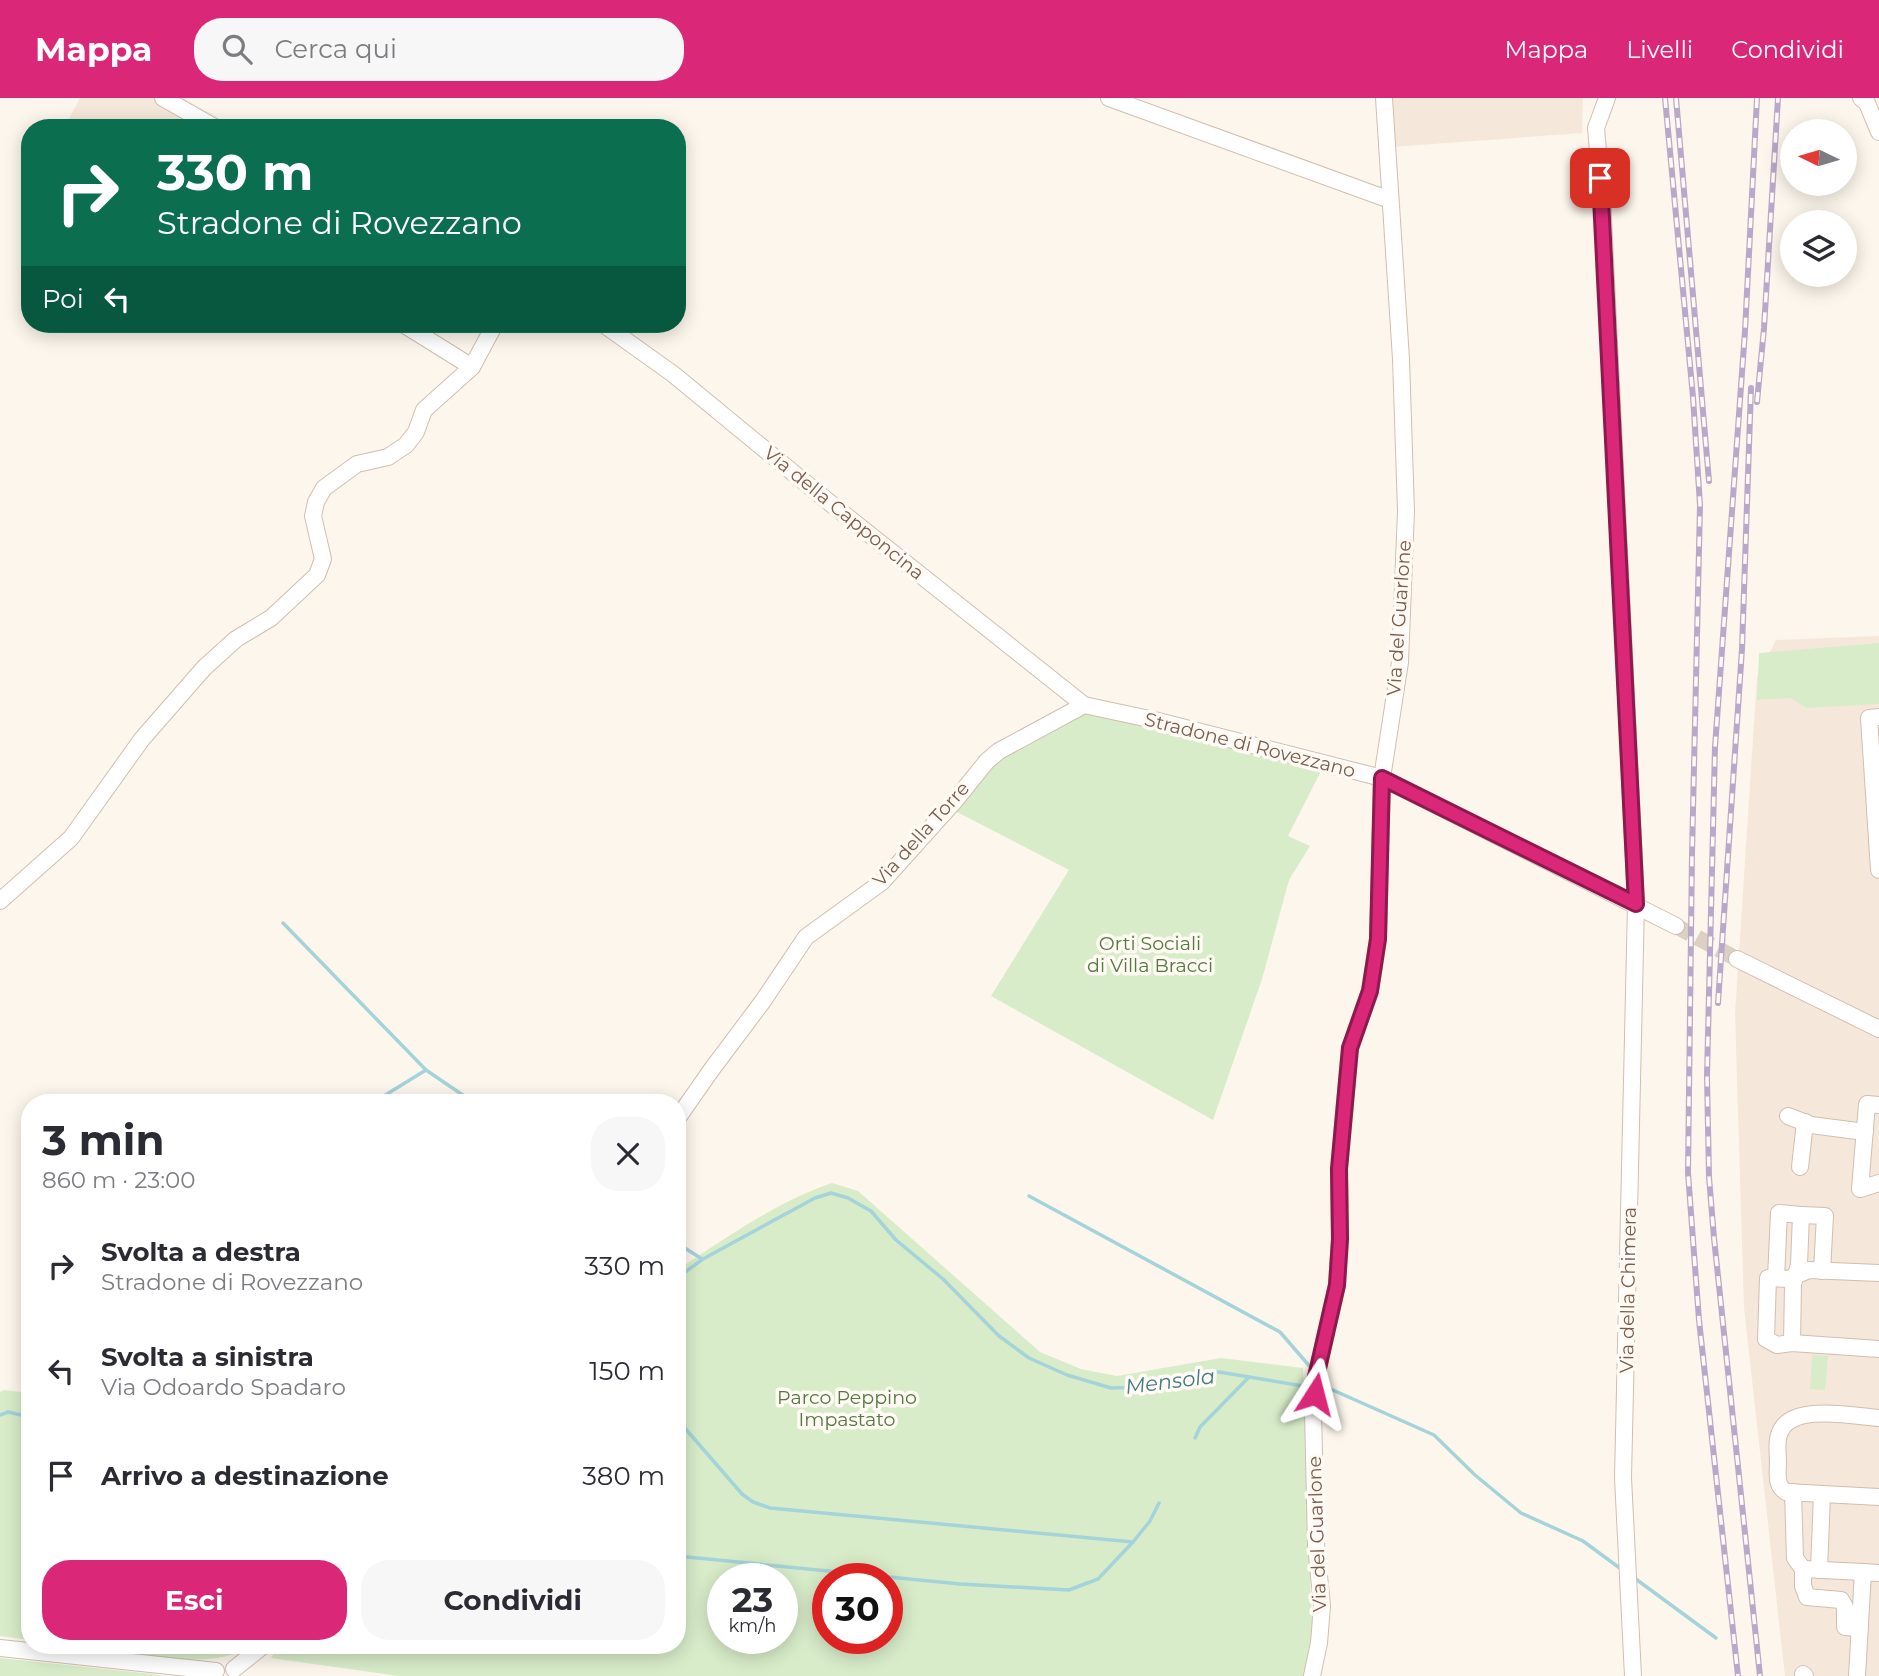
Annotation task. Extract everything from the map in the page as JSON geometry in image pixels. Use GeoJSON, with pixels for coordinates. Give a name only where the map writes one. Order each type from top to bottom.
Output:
{"type":"FeatureCollection","features":[{"type":"Feature","properties":{"kind":"street"},"geometry":{"type":"LineString","coordinates":[[163,98],[200,119]]}},
{"type":"Feature","properties":{"kind":"street"},"geometry":{"type":"LineString","coordinates":[[1109,98],[1391,200]]}},
{"type":"Feature","properties":{"kind":"street","name":"Via del Guarlone"},"geometry":{"type":"LineString","coordinates":[[1312,1676],[1319,1643],[1322,1606],[1316,1545],[1316,1377],[1337,1285],[1340,1239],[1339,1169],[1350,1048],[1370,991],[1378,939],[1382,778],[1400,662],[1406,511],[1401,359],[1384,98]]}},
{"type":"Feature","properties":{"kind":"street"},"geometry":{"type":"LineString","coordinates":[[1594,98],[1592,121],[1597,138]]}},
{"type":"Feature","properties":{"kind":"street"},"geometry":{"type":"LineString","coordinates":[[1597,138],[1598,118],[1607,98]]}},
{"type":"Feature","properties":{"kind":"street"},"geometry":{"type":"LineString","coordinates":[[1869,102],[1879,132]]}},
{"type":"Feature","properties":{"kind":"street","name":"Via della Chimera"},"geometry":{"type":"LineString","coordinates":[[1597,138],[1636,904],[1623,1478],[1633,1676]]}},
{"type":"Feature","properties":{"kind":"street"},"geometry":{"type":"LineString","coordinates":[[418,333],[472,366]]}},
{"type":"Feature","properties":{"kind":"street"},"geometry":{"type":"LineString","coordinates":[[0,901],[71,838],[142,739],[204,668],[236,639],[271,618],[317,575],[323,559],[313,516],[316,502],[324,488],[357,464],[388,457],[406,445],[416,432],[424,410],[472,366],[490,333]]}},
{"type":"Feature","properties":{"kind":"street","name":"Via della Capponcina"},"geometry":{"type":"LineString","coordinates":[[616,333],[673,374],[1084,705]]}},
{"type":"Feature","properties":{"kind":"street","name":"Stradone di Rovezzano"},"geometry":{"type":"LineString","coordinates":[[1084,705],[1382,778],[1676,926]]}},
{"type":"Feature","properties":{"kind":"street","name":"Via della Torre"},"geometry":{"type":"LineString","coordinates":[[686,1106],[806,937],[883,882],[986,761],[999,751],[1084,705]]}},
{"type":"Feature","properties":{"kind":"street"},"geometry":{"type":"LineString","coordinates":[[1879,717],[1869,718],[1879,870]]}},
{"type":"Feature","properties":{"kind":"street"},"geometry":{"type":"LineString","coordinates":[[1737,959],[1879,1029]]}},
{"type":"Feature","properties":{"kind":"street"},"geometry":{"type":"LineString","coordinates":[[1879,1105],[1867,1104],[1860,1189],[1879,1183]]}},
{"type":"Feature","properties":{"kind":"street"},"geometry":{"type":"LineString","coordinates":[[1788,1116],[1805,1122],[1864,1132]]}},
{"type":"Feature","properties":{"kind":"street"},"geometry":{"type":"LineString","coordinates":[[1800,1167],[1805,1122]]}},
{"type":"Feature","properties":{"kind":"street"},"geometry":{"type":"LineString","coordinates":[[1776,1278],[1779,1213],[1825,1216],[1822,1271]]}},
{"type":"Feature","properties":{"kind":"street"},"geometry":{"type":"LineString","coordinates":[[1792,1343],[1793,1284],[1799,1265],[1801,1215]]}},
{"type":"Feature","properties":{"kind":"street"},"geometry":{"type":"LineString","coordinates":[[1879,1273],[1809,1270],[1788,1279],[1768,1278],[1766,1339],[1777,1345],[1792,1343],[1879,1349]]}},
{"type":"Feature","properties":{"kind":"street"},"geometry":{"type":"LineString","coordinates":[[1879,1418],[1797,1416],[1786,1422],[1778,1438],[1778,1481],[1781,1488],[1793,1492],[1879,1497]]}},
{"type":"Feature","properties":{"kind":"street"},"geometry":{"type":"LineString","coordinates":[[1793,1492],[1794,1558],[1811,1569],[1871,1572],[1860,1628],[1857,1676]]}},
{"type":"Feature","properties":{"kind":"street"},"geometry":{"type":"LineString","coordinates":[[1822,1494],[1811,1569],[1803,1586],[1807,1597],[1841,1600],[1845,1627],[1860,1628]]}},
{"type":"Feature","properties":{"kind":"street"},"geometry":{"type":"LineString","coordinates":[[0,1648],[21,1651]]}},
{"type":"Feature","properties":{"kind":"street"},"geometry":{"type":"LineString","coordinates":[[50,1654],[215,1674],[223,1666],[235,1673],[255,1654]]}},
{"type":"Feature","properties":{"kind":"shaded area"},"geometry":{"type":"Polygon","coordinates":[[[80,98],[183,98],[220,119],[69,119],[80,98]]]}},
{"type":"Feature","properties":{"kind":"shaded area"},"geometry":{"type":"Polygon","coordinates":[[[1377,98],[1583,98],[1582,133],[1379,148],[1377,98]]]}},
{"type":"Feature","properties":{"kind":"shaded area"},"geometry":{"type":"Polygon","coordinates":[[[1879,636],[1879,1676],[1785,1676],[1744,1308],[1735,1014],[1757,677],[1776,640],[1879,636]]]}},
{"type":"Feature","properties":{"kind":"green space"},"geometry":{"type":"Polygon","coordinates":[[[1879,643],[1879,704],[1807,708],[1790,698],[1757,700],[1759,653],[1879,643]]]}},
{"type":"Feature","properties":{"kind":"green space","name":"Orti Sociali di Villa Bracci"},"geometry":{"type":"Polygon","coordinates":[[[1085,711],[1321,771],[1288,836],[1310,846],[1289,880],[1262,979],[1213,1120],[991,996],[1069,870],[955,811],[995,761],[1085,711]]]}},
{"type":"Feature","properties":{"kind":"green space","name":"Parco Peppino Impastato"},"geometry":{"type":"Polygon","coordinates":[[[832,1183],[858,1191],[1040,1352],[1081,1369],[1117,1376],[1221,1358],[1303,1368],[1311,1602],[1316,1660],[1309,1676],[399,1676],[271,1658],[273,1654],[686,1654],[686,1264],[791,1200],[832,1183]]]}},
{"type":"Feature","properties":{"kind":"green space"},"geometry":{"type":"Polygon","coordinates":[[[1812,1355],[1828,1356],[1825,1390],[1810,1389],[1812,1355]]]}},
{"type":"Feature","properties":{"kind":"green space"},"geometry":{"type":"Polygon","coordinates":[[[0,1392],[21,1392],[21,1639],[0,1636],[0,1392]]]}},
{"type":"Feature","properties":{"kind":"green space"},"geometry":{"type":"Polygon","coordinates":[[[121,1654],[234,1654],[188,1660],[121,1654]]]}},
{"type":"Feature","properties":{"kind":"green space"},"geometry":{"type":"Polygon","coordinates":[[[0,1658],[153,1674],[162,1676],[0,1676],[0,1658]]]}},
{"type":"Feature","properties":{"kind":"waterway"},"geometry":{"type":"LineString","coordinates":[[283,923],[426,1070],[461,1094]]}},
{"type":"Feature","properties":{"kind":"waterway"},"geometry":{"type":"LineString","coordinates":[[387,1094],[426,1070]]}},
{"type":"Feature","properties":{"kind":"waterway","name":"Mensola"},"geometry":{"type":"LineString","coordinates":[[686,1271],[703,1259],[815,1198],[831,1193],[848,1198],[871,1211],[896,1240],[943,1279],[999,1336],[1029,1358],[1067,1375],[1111,1388],[1146,1387],[1184,1377],[1219,1372],[1309,1387]]}},
{"type":"Feature","properties":{"kind":"waterway"},"geometry":{"type":"LineString","coordinates":[[1029,1196],[1280,1332],[1312,1369]]}},
{"type":"Feature","properties":{"kind":"waterway"},"geometry":{"type":"LineString","coordinates":[[686,1249],[702,1259]]}},
{"type":"Feature","properties":{"kind":"waterway"},"geometry":{"type":"LineString","coordinates":[[1195,1438],[1200,1427],[1249,1377]]}},
{"type":"Feature","properties":{"kind":"waterway","name":"Mensola"},"geometry":{"type":"LineString","coordinates":[[1320,1387],[1326,1387],[1434,1435],[1475,1475],[1521,1513],[1583,1541],[1621,1569]]}},
{"type":"Feature","properties":{"kind":"waterway","name":"Mensola"},"geometry":{"type":"LineString","coordinates":[[0,1415],[8,1412],[21,1415]]}},
{"type":"Feature","properties":{"kind":"waterway"},"geometry":{"type":"LineString","coordinates":[[686,1429],[742,1494],[753,1502],[770,1508],[1133,1542]]}},
{"type":"Feature","properties":{"kind":"waterway"},"geometry":{"type":"LineString","coordinates":[[686,1557],[960,1584],[1069,1590],[1098,1579],[1150,1521],[1159,1503]]}},
{"type":"Feature","properties":{"kind":"waterway","name":"Mensola"},"geometry":{"type":"LineString","coordinates":[[1633,1577],[1716,1638]]}},
{"type":"Feature","properties":{"kind":"tunnel"},"geometry":{"type":"LineString","coordinates":[[1676,926],[1737,959]]}},
{"type":"Feature","properties":{"kind":"railway"},"geometry":{"type":"LineString","coordinates":[[1665,98],[1693,397],[1700,505],[1688,1173],[1699,1320],[1738,1676]]}},
{"type":"Feature","properties":{"kind":"railway"},"geometry":{"type":"LineString","coordinates":[[1676,98],[1709,481]]}},
{"type":"Feature","properties":{"kind":"railway"},"geometry":{"type":"LineString","coordinates":[[1757,98],[1745,331],[1715,747],[1707,1076],[1709,1177],[1714,1238],[1760,1676]]}},
{"type":"Feature","properties":{"kind":"railway"},"geometry":{"type":"LineString","coordinates":[[1757,402],[1778,98]]}},
{"type":"Feature","properties":{"kind":"railway"},"geometry":{"type":"LineString","coordinates":[[1718,1003],[1742,649],[1751,388]]}},
{"type":"Feature","properties":{"kind":"route"},"geometry":{"type":"LineString","coordinates":[[1315,1394],[1316,1377],[1337,1285],[1340,1239],[1339,1169],[1350,1048],[1370,991],[1376,960],[1382,778],[1636,904],[1600,178]]}}]}
